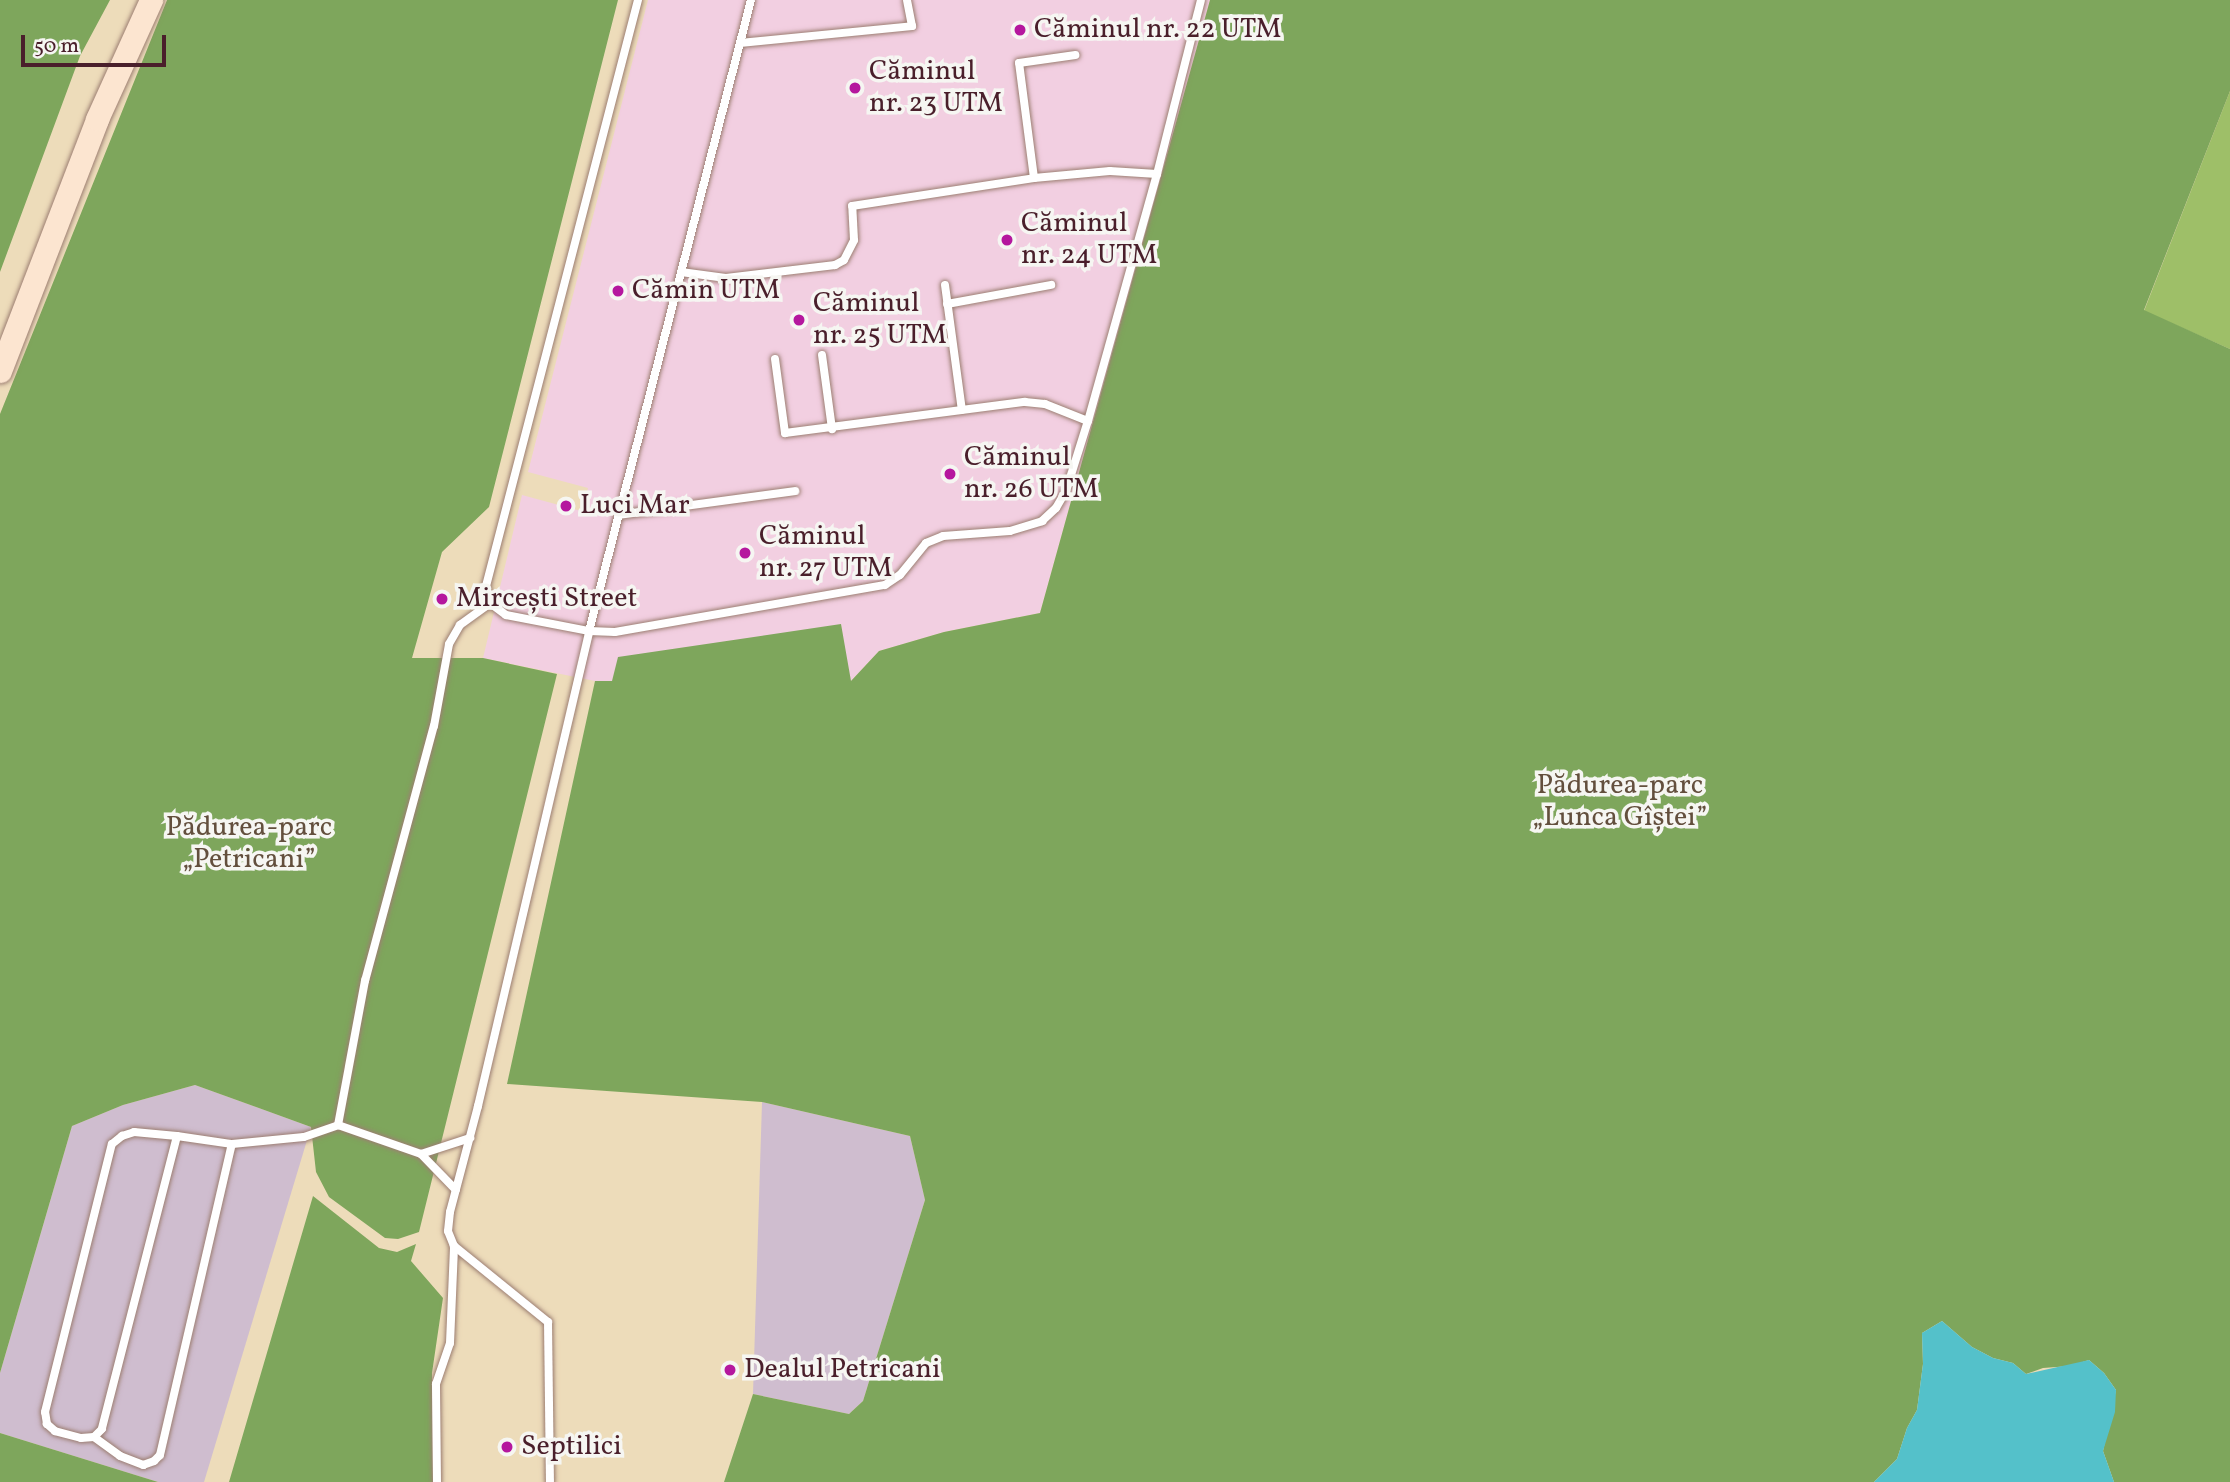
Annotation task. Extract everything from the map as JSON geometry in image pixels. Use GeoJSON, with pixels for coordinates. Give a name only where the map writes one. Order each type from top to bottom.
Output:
{"type":"FeatureCollection","features":[{"type":"Feature","properties":{"kind":"main road"},"geometry":{"type":"LineString","coordinates":[[0,371],[97,119],[150,0]]}},
{"type":"Feature","properties":{"kind":"lane"},"geometry":{"type":"LineString","coordinates":[[638,0],[486,586],[490,603],[506,615],[589,631],[615,632],[885,585],[900,575],[926,543],[943,536],[1010,531],[1042,521],[1056,508],[1066,491],[1088,421],[1157,174],[1201,0]]}},
{"type":"Feature","properties":{"kind":"lane"},"geometry":{"type":"LineString","coordinates":[[437,1482],[436,1384],[450,1343],[454,1246],[448,1231],[456,1190],[589,631],[751,0]]}},
{"type":"Feature","properties":{"kind":"lane"},"geometry":{"type":"LineString","coordinates":[[740,43],[912,26],[907,0]]}},
{"type":"Feature","properties":{"kind":"lane"},"geometry":{"type":"LineString","coordinates":[[1034,178],[1019,63],[1075,55]]}},
{"type":"Feature","properties":{"kind":"lane"},"geometry":{"type":"LineString","coordinates":[[681,272],[726,278],[835,265],[844,260],[854,240],[852,206],[1034,178],[1110,171],[1157,174]]}},
{"type":"Feature","properties":{"kind":"lane"},"geometry":{"type":"LineString","coordinates":[[945,285],[962,410]]}},
{"type":"Feature","properties":{"kind":"lane"},"geometry":{"type":"LineString","coordinates":[[947,304],[1051,285]]}},
{"type":"Feature","properties":{"kind":"lane"},"geometry":{"type":"LineString","coordinates":[[822,355],[832,429]]}},
{"type":"Feature","properties":{"kind":"lane"},"geometry":{"type":"LineString","coordinates":[[775,359],[785,433],[1037,403],[1088,421]]}},
{"type":"Feature","properties":{"kind":"lane"},"geometry":{"type":"LineString","coordinates":[[618,515],[795,491]]}},
{"type":"Feature","properties":{"kind":"lane"},"geometry":{"type":"LineString","coordinates":[[338,1125],[365,981],[434,726],[450,643],[460,625],[490,603]]}},
{"type":"Feature","properties":{"kind":"lane"},"geometry":{"type":"LineString","coordinates":[[232,1144],[160,1455],[154,1461],[143,1465],[110,1450],[94,1437],[81,1438],[55,1431],[47,1424],[45,1412],[112,1144],[134,1132],[232,1144],[304,1137],[338,1125],[421,1154],[456,1190]]}},
{"type":"Feature","properties":{"kind":"lane"},"geometry":{"type":"LineString","coordinates":[[94,1437],[106,1415],[177,1136]]}},
{"type":"Feature","properties":{"kind":"lane"},"geometry":{"type":"LineString","coordinates":[[421,1154],[470,1138]]}},
{"type":"Feature","properties":{"kind":"lane"},"geometry":{"type":"LineString","coordinates":[[454,1246],[548,1322],[550,1482]]}},
{"type":"Feature","properties":{"kind":"shaded area"},"geometry":{"type":"Polygon","coordinates":[[[648,0],[1210,0],[1040,613],[944,632],[879,651],[850,682],[841,625],[613,681],[595,681],[483,658],[522,495],[581,511],[588,488],[528,472],[648,0]]]}},
{"type":"Feature","properties":{"kind":"shaded area"},"geometry":{"type":"Polygon","coordinates":[[[195,1085],[311,1127],[204,1482],[158,1482],[0,1433],[0,1373],[72,1126],[123,1105],[195,1085]]]}},
{"type":"Feature","properties":{"kind":"shaded area"},"geometry":{"type":"Polygon","coordinates":[[[762,1102],[910,1136],[925,1200],[863,1401],[849,1414],[753,1394],[762,1102]]]}},
{"type":"Feature","properties":{"kind":"green space"},"geometry":{"type":"Polygon","coordinates":[[[0,0],[110,0],[80,56],[0,272],[0,0]]]}},
{"type":"Feature","properties":{"kind":"green space","name":"Pădurea-parc „Petricani”"},"geometry":{"type":"Polygon","coordinates":[[[167,0],[618,0],[489,507],[442,552],[412,658],[483,658],[557,674],[419,1232],[398,1239],[385,1238],[329,1197],[316,1172],[311,1127],[195,1085],[123,1105],[72,1126],[0,1373],[0,414],[167,0]]]}},
{"type":"Feature","properties":{"kind":"green space","name":"Pădurea-parc „Lunca Gîștei”"},"geometry":{"type":"Polygon","coordinates":[[[1210,0],[2230,0],[2230,91],[2144,310],[2230,349],[2230,1482],[2114,1482],[2103,1451],[2116,1390],[2104,1373],[2089,1360],[2070,1366],[2043,1368],[2026,1374],[2013,1363],[1993,1358],[1972,1347],[1942,1321],[1922,1333],[1923,1364],[1917,1410],[1907,1428],[1897,1459],[1874,1482],[724,1482],[753,1394],[849,1414],[863,1401],[925,1200],[910,1136],[762,1102],[507,1084],[595,681],[612,681],[618,657],[841,624],[851,681],[879,651],[944,632],[1040,613],[1210,0]]]}},
{"type":"Feature","properties":{"kind":"green space"},"geometry":{"type":"Polygon","coordinates":[[[2230,91],[2230,349],[2144,311],[2230,91]]]}},
{"type":"Feature","properties":{"kind":"green space"},"geometry":{"type":"Polygon","coordinates":[[[313,1196],[379,1248],[397,1252],[416,1244],[411,1261],[443,1298],[432,1373],[433,1482],[229,1482],[313,1196]]]}},
{"type":"Feature","properties":{"kind":"green space"},"geometry":{"type":"Polygon","coordinates":[[[0,1433],[158,1482],[0,1482],[0,1433]]]}},
{"type":"Feature","properties":{"kind":"water"},"geometry":{"type":"Polygon","coordinates":[[[1942,1321],[1972,1347],[1993,1358],[2013,1363],[2026,1374],[2089,1360],[2104,1373],[2116,1390],[2115,1412],[2103,1451],[2114,1482],[1874,1482],[1897,1459],[1907,1428],[1917,1410],[1923,1364],[1922,1333],[1942,1321]]]}},
{"type":"Feature","properties":{"kind":"place","name":"Căminul nr. 22 UTM"},"geometry":{"type":"Point","coordinates":[1020,30]}},
{"type":"Feature","properties":{"kind":"place","name":"Căminul nr. 23 UTM"},"geometry":{"type":"Point","coordinates":[855,88]}},
{"type":"Feature","properties":{"kind":"place","name":"Căminul nr. 24 UTM"},"geometry":{"type":"Point","coordinates":[1007,240]}},
{"type":"Feature","properties":{"kind":"place","name":"Cămin UTM"},"geometry":{"type":"Point","coordinates":[618,291]}},
{"type":"Feature","properties":{"kind":"place","name":"Căminul nr. 25 UTM"},"geometry":{"type":"Point","coordinates":[799,320]}},
{"type":"Feature","properties":{"kind":"place","name":"Căminul nr. 26 UTM"},"geometry":{"type":"Point","coordinates":[950,474]}},
{"type":"Feature","properties":{"kind":"place","name":"Luci Mar"},"geometry":{"type":"Point","coordinates":[566,506]}},
{"type":"Feature","properties":{"kind":"place","name":"Căminul nr. 27 UTM"},"geometry":{"type":"Point","coordinates":[745,553]}},
{"type":"Feature","properties":{"kind":"place","name":"Mircești Street"},"geometry":{"type":"Point","coordinates":[442,599]}},
{"type":"Feature","properties":{"kind":"place","name":"Dealul Petricani"},"geometry":{"type":"Point","coordinates":[730,1370]}},
{"type":"Feature","properties":{"kind":"place","name":"Septilici"},"geometry":{"type":"Point","coordinates":[507,1447]}}]}
